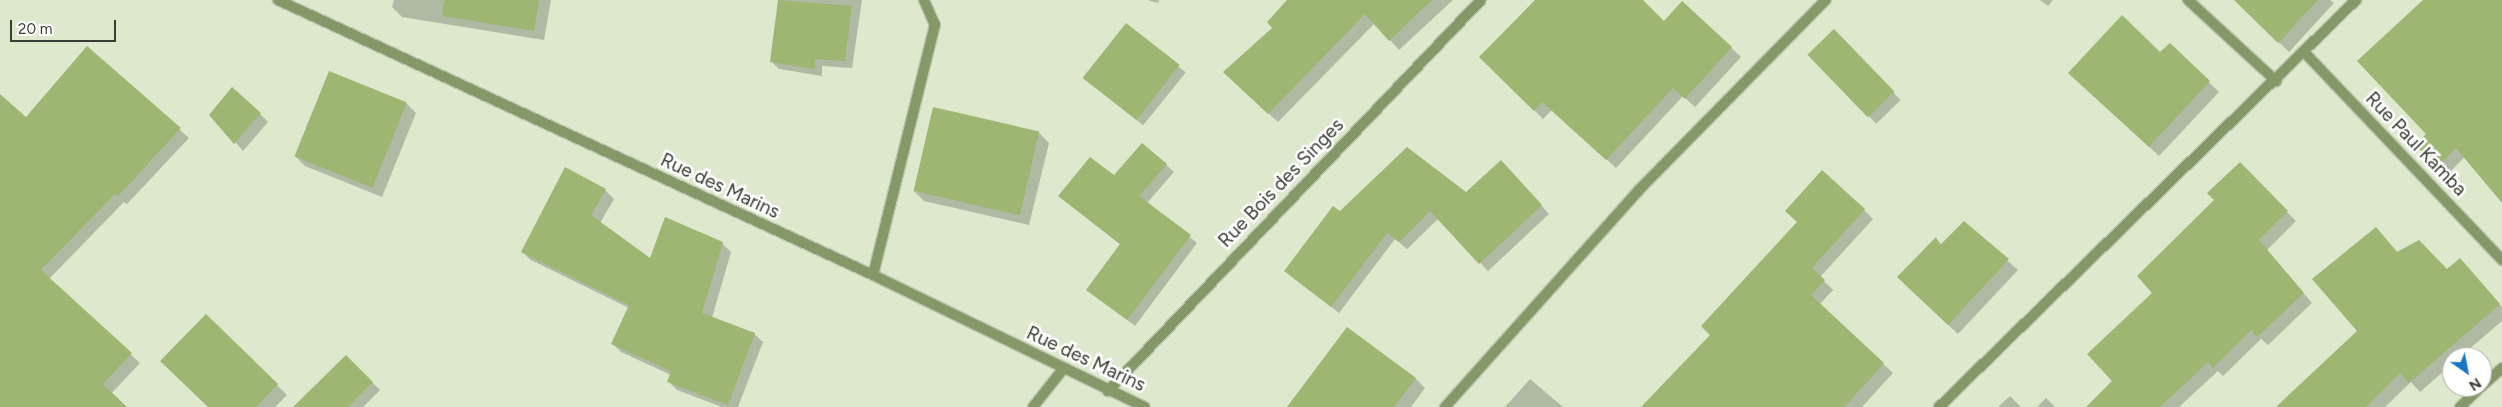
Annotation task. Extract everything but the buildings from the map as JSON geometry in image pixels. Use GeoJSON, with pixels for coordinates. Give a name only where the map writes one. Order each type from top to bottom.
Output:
{"type":"FeatureCollection","features":[{"type":"Feature","properties":{"kind":"street","name":"Rue des Marins"},"geometry":{"type":"LineString","coordinates":[[278,0],[874,275],[1108,391],[1145,407]]}},
{"type":"Feature","properties":{"kind":"street"},"geometry":{"type":"LineString","coordinates":[[874,275],[935,26],[924,0]]}},
{"type":"Feature","properties":{"kind":"street","name":"Rue Bois des Singes"},"geometry":{"type":"LineString","coordinates":[[1108,391],[1481,0]]}},
{"type":"Feature","properties":{"kind":"street"},"geometry":{"type":"LineString","coordinates":[[1445,407],[1638,191],[1826,0]]}},
{"type":"Feature","properties":{"kind":"street"},"geometry":{"type":"LineString","coordinates":[[2188,0],[2276,81]]}},
{"type":"Feature","properties":{"kind":"street"},"geometry":{"type":"LineString","coordinates":[[1940,407],[2276,81],[2356,0]]}},
{"type":"Feature","properties":{"kind":"street","name":"Rue Paul Kamba"},"geometry":{"type":"LineString","coordinates":[[2305,52],[2502,260]]}},
{"type":"Feature","properties":{"kind":"street"},"geometry":{"type":"LineString","coordinates":[[2492,378],[2502,368]]}},
{"type":"Feature","properties":{"kind":"street"},"geometry":{"type":"LineString","coordinates":[[1033,407],[1063,369]]}},
{"type":"Feature","properties":{"kind":"street"},"geometry":{"type":"LineString","coordinates":[[2460,407],[2471,397]]}}]}
